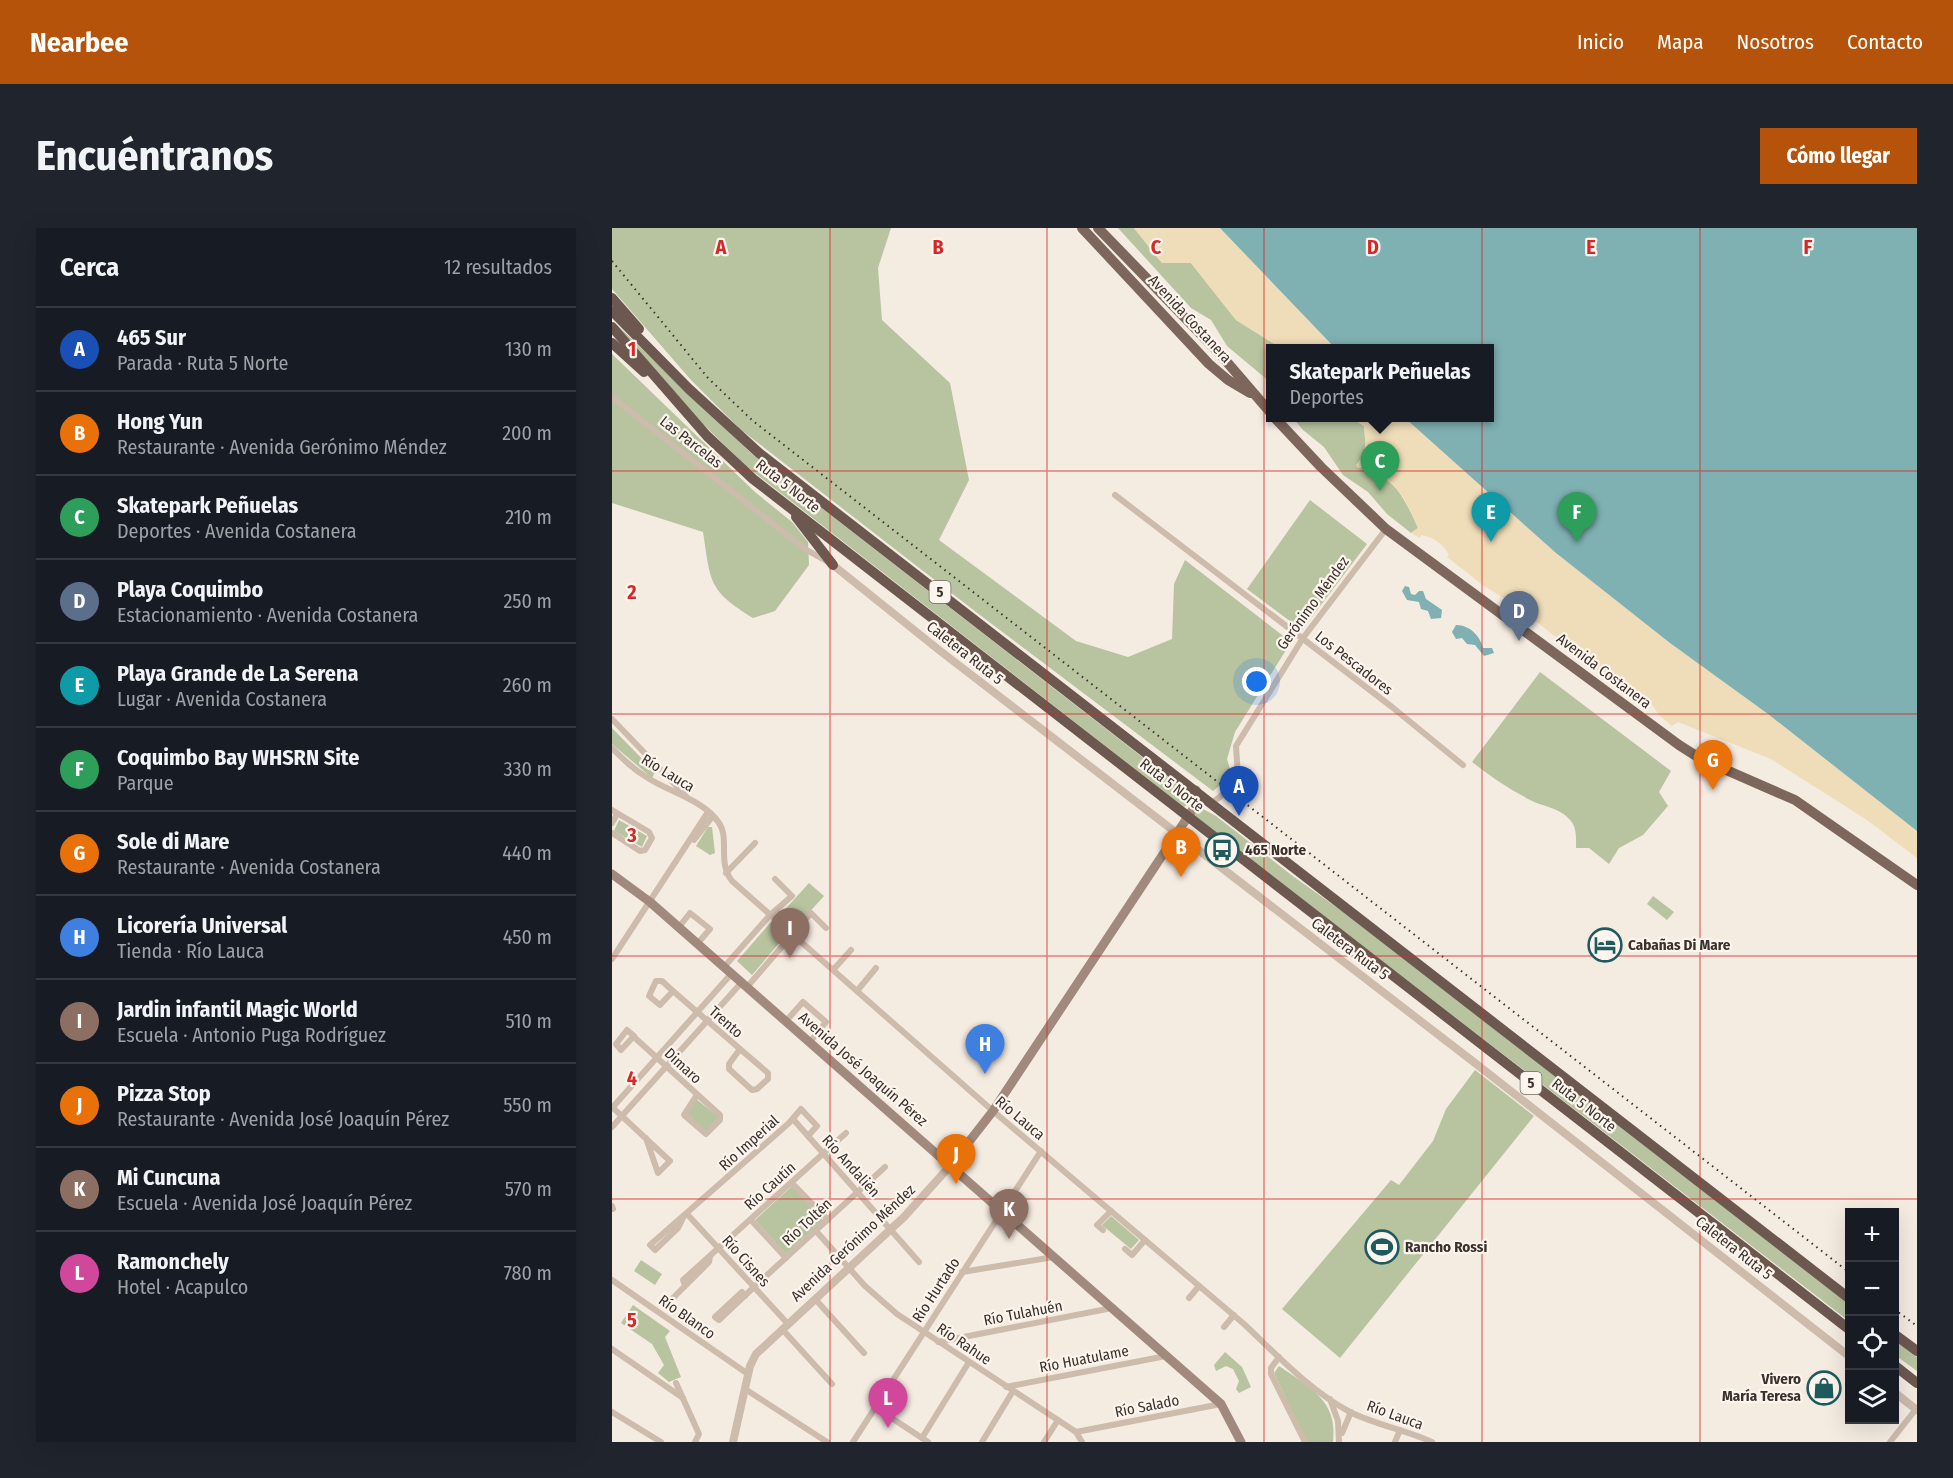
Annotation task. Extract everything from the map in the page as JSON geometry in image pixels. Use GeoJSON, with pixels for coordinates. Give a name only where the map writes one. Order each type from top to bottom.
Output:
{"type":"FeatureCollection","features":[{"type":"Feature","properties":{"kind":"highway"},"geometry":{"type":"LineString","coordinates":[[612,298],[689,389]]}},
{"type":"Feature","properties":{"kind":"highway","name":"Ruta 5 Norte"},"geometry":{"type":"LineString","coordinates":[[612,311],[689,389],[759,453],[1845,1295]]}},
{"type":"Feature","properties":{"kind":"highway","name":"Ruta 5 Norte"},"geometry":{"type":"LineString","coordinates":[[612,327],[697,425],[732,460],[1845,1326]]}},
{"type":"Feature","properties":{"kind":"highway"},"geometry":{"type":"LineString","coordinates":[[612,343],[697,425]]}},
{"type":"Feature","properties":{"kind":"highway"},"geometry":{"type":"LineString","coordinates":[[773,493],[833,565]]}},
{"type":"Feature","properties":{"kind":"highway"},"geometry":{"type":"LineString","coordinates":[[1899,1338],[1917,1351]]}},
{"type":"Feature","properties":{"kind":"highway"},"geometry":{"type":"LineString","coordinates":[[1899,1369],[1917,1383]]}},
{"type":"Feature","properties":{"kind":"main road","name":"Avenida Costanera"},"geometry":{"type":"LineString","coordinates":[[1082,228],[1209,364],[1228,381],[1257,396]]}},
{"type":"Feature","properties":{"kind":"main road","name":"Avenida Costanera"},"geometry":{"type":"LineString","coordinates":[[1098,228],[1220,354],[1266,407]]}},
{"type":"Feature","properties":{"kind":"main road"},"geometry":{"type":"LineString","coordinates":[[1209,364],[1218,363],[1220,354]]}},
{"type":"Feature","properties":{"kind":"main road","name":"Avenida Costanera"},"geometry":{"type":"LineString","coordinates":[[1280,422],[1328,475],[1386,529],[1679,746],[1701,759],[1795,800],[1917,885]]}},
{"type":"Feature","properties":{"kind":"main road"},"geometry":{"type":"LineString","coordinates":[[1176,833],[1194,806],[1196,790]]}},
{"type":"Feature","properties":{"kind":"main road","name":"Gerónimo Méndez"},"geometry":{"type":"LineString","coordinates":[[1194,806],[1211,802]]}},
{"type":"Feature","properties":{"kind":"main road","name":"Avenida Gerónimo Méndez"},"geometry":{"type":"LineString","coordinates":[[950,1166],[993,1111],[1176,833]]}},
{"type":"Feature","properties":{"kind":"main road","name":"Avenida José Joaquín Pérez"},"geometry":{"type":"LineString","coordinates":[[612,874],[650,902],[698,943],[1221,1404],[1241,1442]]}},
{"type":"Feature","properties":{"kind":"street","name":"Las Parcelas"},"geometry":{"type":"LineString","coordinates":[[612,397],[806,549],[833,565]]}},
{"type":"Feature","properties":{"kind":"street","name":"Los Pescadores"},"geometry":{"type":"LineString","coordinates":[[1115,495],[1303,638],[1463,765]]}},
{"type":"Feature","properties":{"kind":"street","name":"Gerónimo Méndez"},"geometry":{"type":"LineString","coordinates":[[1211,802],[1220,797],[1238,776],[1236,746],[1303,638],[1386,529]]}},
{"type":"Feature","properties":{"kind":"street","name":"Caletera Ruta 5"},"geometry":{"type":"LineString","coordinates":[[833,565],[1845,1353]]}},
{"type":"Feature","properties":{"kind":"street"},"geometry":{"type":"LineString","coordinates":[[612,719],[690,801]]}},
{"type":"Feature","properties":{"kind":"street","name":"Río Lauca"},"geometry":{"type":"LineString","coordinates":[[612,748],[647,778],[710,814]]}},
{"type":"Feature","properties":{"kind":"street"},"geometry":{"type":"LineString","coordinates":[[612,823],[615,812],[649,832],[651,839],[645,850],[640,851],[612,833]]}},
{"type":"Feature","properties":{"kind":"street"},"geometry":{"type":"LineString","coordinates":[[612,958],[710,814],[722,831],[723,862],[726,873]]}},
{"type":"Feature","properties":{"kind":"street"},"geometry":{"type":"LineString","coordinates":[[726,873],[755,843]]}},
{"type":"Feature","properties":{"kind":"street","name":"Río Lauca"},"geometry":{"type":"LineString","coordinates":[[726,873],[770,915],[993,1111],[1329,1399],[1351,1412],[1432,1442]]}},
{"type":"Feature","properties":{"kind":"street"},"geometry":{"type":"LineString","coordinates":[[646,1138],[658,1173],[670,1161],[646,1138],[622,1116],[612,1108],[697,1012],[770,915],[792,896],[775,879]]}},
{"type":"Feature","properties":{"kind":"street"},"geometry":{"type":"LineString","coordinates":[[679,927],[690,913],[710,929],[698,943]]}},
{"type":"Feature","properties":{"kind":"street"},"geometry":{"type":"LineString","coordinates":[[612,1127],[707,1021],[811,913],[826,928]]}},
{"type":"Feature","properties":{"kind":"street"},"geometry":{"type":"LineString","coordinates":[[833,970],[851,950]]}},
{"type":"Feature","properties":{"kind":"street"},"geometry":{"type":"LineString","coordinates":[[856,991],[876,968]]}},
{"type":"Feature","properties":{"kind":"street","name":"Trento"},"geometry":{"type":"LineString","coordinates":[[673,991],[768,1073],[768,1079],[758,1089],[752,1090],[729,1069],[729,1064],[740,1049]]}},
{"type":"Feature","properties":{"kind":"street"},"geometry":{"type":"LineString","coordinates":[[786,1021],[803,1002],[826,1022],[810,1042]]}},
{"type":"Feature","properties":{"kind":"street","name":"Dimaro"},"geometry":{"type":"LineString","coordinates":[[634,1037],[720,1115],[720,1120],[709,1133],[703,1133],[684,1114],[697,1095]]}},
{"type":"Feature","properties":{"kind":"street","name":"Río Imperial"},"geometry":{"type":"LineString","coordinates":[[685,1216],[678,1228],[655,1250],[650,1245],[793,1119],[801,1109],[817,1126],[808,1136]]}},
{"type":"Feature","properties":{"kind":"street","name":"Río Andalién"},"geometry":{"type":"LineString","coordinates":[[793,1119],[919,1262]]}},
{"type":"Feature","properties":{"kind":"street","name":"Río Cautín"},"geometry":{"type":"LineString","coordinates":[[673,1298],[709,1262],[710,1257],[846,1133]]}},
{"type":"Feature","properties":{"kind":"street","name":"Río Hurtado"},"geometry":{"type":"LineString","coordinates":[[853,1442],[1041,1152]]}},
{"type":"Feature","properties":{"kind":"street","name":"Avenida Gerónimo Méndez"},"geometry":{"type":"LineString","coordinates":[[733,1442],[748,1374],[756,1354],[923,1199],[950,1166]]}},
{"type":"Feature","properties":{"kind":"street","name":"Río Toltén"},"geometry":{"type":"LineString","coordinates":[[746,1296],[742,1292],[715,1317],[719,1320],[746,1296],[885,1167]]}},
{"type":"Feature","properties":{"kind":"street"},"geometry":{"type":"LineString","coordinates":[[792,1182],[828,1220]]}},
{"type":"Feature","properties":{"kind":"street"},"geometry":{"type":"LineString","coordinates":[[1103,1230],[1097,1226],[1111,1211]]}},
{"type":"Feature","properties":{"kind":"street","name":"Río Cisnes"},"geometry":{"type":"LineString","coordinates":[[685,1216],[754,1287],[832,1384]]}},
{"type":"Feature","properties":{"kind":"street"},"geometry":{"type":"LineString","coordinates":[[751,1220],[786,1258]]}},
{"type":"Feature","properties":{"kind":"street","name":"Río Rahue"},"geometry":{"type":"LineString","coordinates":[[816,1231],[880,1300],[938,1342],[1076,1432],[1082,1442]]}},
{"type":"Feature","properties":{"kind":"street"},"geometry":{"type":"LineString","coordinates":[[1125,1249],[1132,1255],[1145,1240]]}},
{"type":"Feature","properties":{"kind":"street"},"geometry":{"type":"LineString","coordinates":[[962,1272],[1054,1257]]}},
{"type":"Feature","properties":{"kind":"street","name":"Río Blanco"},"geometry":{"type":"LineString","coordinates":[[612,1280],[748,1374]]}},
{"type":"Feature","properties":{"kind":"street"},"geometry":{"type":"LineString","coordinates":[[1189,1298],[1199,1286]]}},
{"type":"Feature","properties":{"kind":"street"},"geometry":{"type":"LineString","coordinates":[[815,1299],[864,1353]]}},
{"type":"Feature","properties":{"kind":"street","name":"Río Tulahuén"},"geometry":{"type":"LineString","coordinates":[[938,1342],[1112,1308]]}},
{"type":"Feature","properties":{"kind":"street"},"geometry":{"type":"LineString","coordinates":[[1224,1328],[1234,1316]]}},
{"type":"Feature","properties":{"kind":"street"},"geometry":{"type":"LineString","coordinates":[[612,1349],[683,1398]]}},
{"type":"Feature","properties":{"kind":"street","name":"Río Huatulame"},"geometry":{"type":"LineString","coordinates":[[1006,1387],[1166,1356]]}},
{"type":"Feature","properties":{"kind":"street"},"geometry":{"type":"LineString","coordinates":[[1279,1358],[1270,1368],[1271,1374],[1305,1442]]}},
{"type":"Feature","properties":{"kind":"street"},"geometry":{"type":"LineString","coordinates":[[922,1438],[969,1362]]}},
{"type":"Feature","properties":{"kind":"street"},"geometry":{"type":"LineString","coordinates":[[676,1383],[699,1434],[695,1442]]}},
{"type":"Feature","properties":{"kind":"street"},"geometry":{"type":"LineString","coordinates":[[745,1389],[826,1442]]}},
{"type":"Feature","properties":{"kind":"street"},"geometry":{"type":"LineString","coordinates":[[982,1442],[1013,1391]]}},
{"type":"Feature","properties":{"kind":"street"},"geometry":{"type":"LineString","coordinates":[[1890,1442],[1916,1410],[1899,1396]]}},
{"type":"Feature","properties":{"kind":"street"},"geometry":{"type":"LineString","coordinates":[[1329,1399],[1338,1421],[1339,1442],[1351,1412]]}},
{"type":"Feature","properties":{"kind":"street","name":"Río Salado"},"geometry":{"type":"LineString","coordinates":[[1076,1432],[1221,1404]]}},
{"type":"Feature","properties":{"kind":"street"},"geometry":{"type":"LineString","coordinates":[[875,1407],[928,1442]]}},
{"type":"Feature","properties":{"kind":"street"},"geometry":{"type":"LineString","coordinates":[[612,1412],[661,1442]]}},
{"type":"Feature","properties":{"kind":"street"},"geometry":{"type":"LineString","coordinates":[[1044,1442],[1058,1420]]}},
{"type":"Feature","properties":{"kind":"street"},"geometry":{"type":"LineString","coordinates":[[1395,1442],[1400,1430]]}},
{"type":"Feature","properties":{"kind":"green space"},"geometry":{"type":"Polygon","coordinates":[[[612,228],[891,228],[878,268],[882,320],[950,383],[969,480],[939,540],[1076,641],[1128,657],[1172,639],[1174,584],[1185,560],[1291,642],[1235,732],[1227,759],[1232,776],[1213,791],[976,612],[740,429],[691,380],[612,289],[612,228]]]}},
{"type":"Feature","properties":{"kind":"green space"},"geometry":{"type":"Polygon","coordinates":[[[1118,228],[1134,228],[1162,263],[1191,263],[1236,320],[1275,344],[1266,344],[1266,379],[1227,346],[1211,320],[1191,308],[1118,228]]]}},
{"type":"Feature","properties":{"kind":"green space"},"geometry":{"type":"Polygon","coordinates":[[[613,321],[752,454],[1177,784],[1188,795],[1188,804],[1184,807],[1180,804],[746,466],[700,421],[613,321]]]}},
{"type":"Feature","properties":{"kind":"green space"},"geometry":{"type":"Polygon","coordinates":[[[612,354],[755,492],[792,522],[808,542],[809,565],[775,611],[753,618],[727,600],[714,584],[710,574],[703,532],[612,503],[612,354]]]}},
{"type":"Feature","properties":{"kind":"green space"},"geometry":{"type":"Polygon","coordinates":[[[1296,422],[1358,422],[1364,426],[1366,451],[1361,466],[1372,469],[1390,481],[1409,508],[1418,528],[1411,533],[1387,514],[1368,492],[1343,475],[1324,447],[1296,422]]]}},
{"type":"Feature","properties":{"kind":"green space"},"geometry":{"type":"Polygon","coordinates":[[[1310,500],[1367,544],[1302,630],[1247,589],[1310,500]]]}},
{"type":"Feature","properties":{"kind":"green space"},"geometry":{"type":"Polygon","coordinates":[[[1540,672],[1671,771],[1659,792],[1668,806],[1643,835],[1619,848],[1609,864],[1589,848],[1576,848],[1574,827],[1562,813],[1522,796],[1472,762],[1540,672]]]}},
{"type":"Feature","properties":{"kind":"green space"},"geometry":{"type":"Polygon","coordinates":[[[612,728],[655,772],[652,778],[612,744],[612,728]]]}},
{"type":"Feature","properties":{"kind":"green space"},"geometry":{"type":"Polygon","coordinates":[[[1203,809],[1216,816],[1342,911],[1845,1301],[1845,1318],[1193,815],[1203,809]]]}},
{"type":"Feature","properties":{"kind":"green space"},"geometry":{"type":"Polygon","coordinates":[[[619,820],[647,836],[642,847],[614,831],[619,820]]]}},
{"type":"Feature","properties":{"kind":"green space"},"geometry":{"type":"Polygon","coordinates":[[[708,827],[712,827],[715,853],[710,855],[696,846],[708,827]]]}},
{"type":"Feature","properties":{"kind":"green space"},"geometry":{"type":"Polygon","coordinates":[[[809,883],[824,896],[795,928],[780,915],[809,883]]]}},
{"type":"Feature","properties":{"kind":"green space"},"geometry":{"type":"Polygon","coordinates":[[[1653,896],[1674,912],[1667,920],[1647,904],[1653,896]]]}},
{"type":"Feature","properties":{"kind":"green space"},"geometry":{"type":"Polygon","coordinates":[[[771,922],[786,935],[752,975],[737,961],[771,922]]]}},
{"type":"Feature","properties":{"kind":"green space","name":"Rancho Rossi"},"geometry":{"type":"Polygon","coordinates":[[[1475,1070],[1534,1116],[1340,1358],[1282,1309],[1391,1180],[1399,1185],[1433,1141],[1446,1109],[1475,1070]]]}},
{"type":"Feature","properties":{"kind":"green space"},"geometry":{"type":"Polygon","coordinates":[[[696,1099],[719,1117],[706,1131],[686,1113],[696,1099]]]}},
{"type":"Feature","properties":{"kind":"green space"},"geometry":{"type":"Polygon","coordinates":[[[792,1186],[823,1220],[786,1254],[755,1220],[792,1186]]]}},
{"type":"Feature","properties":{"kind":"green space"},"geometry":{"type":"Polygon","coordinates":[[[1111,1216],[1139,1240],[1131,1249],[1102,1225],[1111,1216]]]}},
{"type":"Feature","properties":{"kind":"green space"},"geometry":{"type":"Polygon","coordinates":[[[641,1260],[662,1274],[655,1285],[634,1271],[641,1260]]]}},
{"type":"Feature","properties":{"kind":"green space"},"geometry":{"type":"Polygon","coordinates":[[[633,1305],[670,1331],[665,1337],[681,1377],[669,1382],[658,1373],[664,1365],[652,1344],[621,1323],[633,1305]]]}},
{"type":"Feature","properties":{"kind":"green space"},"geometry":{"type":"Polygon","coordinates":[[[1899,1344],[1917,1357],[1917,1371],[1899,1358],[1899,1344]]]}},
{"type":"Feature","properties":{"kind":"green space"},"geometry":{"type":"Polygon","coordinates":[[[1225,1352],[1242,1367],[1251,1387],[1239,1393],[1236,1389],[1239,1381],[1233,1369],[1226,1366],[1216,1371],[1214,1365],[1225,1352]]]}},
{"type":"Feature","properties":{"kind":"green space"},"geometry":{"type":"Polygon","coordinates":[[[1279,1366],[1320,1396],[1331,1416],[1333,1442],[1307,1442],[1274,1373],[1279,1366]]]}},
{"type":"Feature","properties":{"kind":"sand"},"geometry":{"type":"Polygon","coordinates":[[[1134,228],[1220,228],[1331,344],[1275,344],[1236,320],[1191,263],[1162,263],[1134,228]]]}},
{"type":"Feature","properties":{"kind":"sand"},"geometry":{"type":"Polygon","coordinates":[[[1358,422],[1409,422],[1556,553],[1917,831],[1917,858],[1867,820],[1771,759],[1678,722],[1672,726],[1659,715],[1646,696],[1607,678],[1518,607],[1484,586],[1447,557],[1449,555],[1441,544],[1430,537],[1421,535],[1420,538],[1411,533],[1418,528],[1404,498],[1386,480],[1366,467],[1358,468],[1356,465],[1364,451],[1364,426],[1358,422]]]}},
{"type":"Feature","properties":{"kind":"water"},"geometry":{"type":"Polygon","coordinates":[[[1220,228],[1917,228],[1917,831],[1556,553],[1409,422],[1494,422],[1494,344],[1331,344],[1220,228]]]}},
{"type":"Feature","properties":{"kind":"water"},"geometry":{"type":"Polygon","coordinates":[[[1405,586],[1409,587],[1411,594],[1415,595],[1423,591],[1426,599],[1442,610],[1441,618],[1431,619],[1428,611],[1421,609],[1419,602],[1407,600],[1402,591],[1405,586]]]}},
{"type":"Feature","properties":{"kind":"water"},"geometry":{"type":"Polygon","coordinates":[[[1456,625],[1470,629],[1477,635],[1483,648],[1492,648],[1494,653],[1484,656],[1475,645],[1467,644],[1462,638],[1456,639],[1452,632],[1456,625]]]}},
{"type":"Feature","properties":{"kind":"railway"},"geometry":{"type":"LineString","coordinates":[[612,261],[708,378],[753,421],[1845,1269]]}},
{"type":"Feature","properties":{"kind":"railway"},"geometry":{"type":"LineString","coordinates":[[1899,1313],[1917,1326]]}},
{"type":"Feature","properties":{"kind":"place","name":"Skatepark Peñuelas"},"geometry":{"type":"Point","coordinates":[1380,491]}},
{"type":"Feature","properties":{"kind":"place","name":"Playa Grande de La Serena"},"geometry":{"type":"Point","coordinates":[1491,542]}},
{"type":"Feature","properties":{"kind":"place","name":"Coquimbo Bay WHSRN Site"},"geometry":{"type":"Point","coordinates":[1577,542]}},
{"type":"Feature","properties":{"kind":"place","name":"Playa Coquimbo"},"geometry":{"type":"Point","coordinates":[1519,641]}},
{"type":"Feature","properties":{"kind":"place","name":"Sole di Mare"},"geometry":{"type":"Point","coordinates":[1713,790]}},
{"type":"Feature","properties":{"kind":"place","name":"465 Sur"},"geometry":{"type":"Point","coordinates":[1239,816]}},
{"type":"Feature","properties":{"kind":"place","name":"465 Norte"},"geometry":{"type":"Point","coordinates":[1222,850]}},
{"type":"Feature","properties":{"kind":"place","name":"Hong Yun"},"geometry":{"type":"Point","coordinates":[1181,877]}},
{"type":"Feature","properties":{"kind":"place","name":"Cabañas Di Mare"},"geometry":{"type":"Point","coordinates":[1605,945]}},
{"type":"Feature","properties":{"kind":"place","name":"Jardin infantil Magic World"},"geometry":{"type":"Point","coordinates":[790,958]}},
{"type":"Feature","properties":{"kind":"place","name":"Licorería Universal"},"geometry":{"type":"Point","coordinates":[985,1074]}},
{"type":"Feature","properties":{"kind":"place","name":"Pizza Stop"},"geometry":{"type":"Point","coordinates":[956,1184]}},
{"type":"Feature","properties":{"kind":"place","name":"Mi Cuncuna"},"geometry":{"type":"Point","coordinates":[1009,1239]}},
{"type":"Feature","properties":{"kind":"place","name":"Rancho Rossi"},"geometry":{"type":"Point","coordinates":[1382,1247]}},
{"type":"Feature","properties":{"kind":"place","name":"Vivero María Teresa"},"geometry":{"type":"Point","coordinates":[1824,1388]}},
{"type":"Feature","properties":{"kind":"place","name":"Ramonchely"},"geometry":{"type":"Point","coordinates":[888,1428]}}]}
